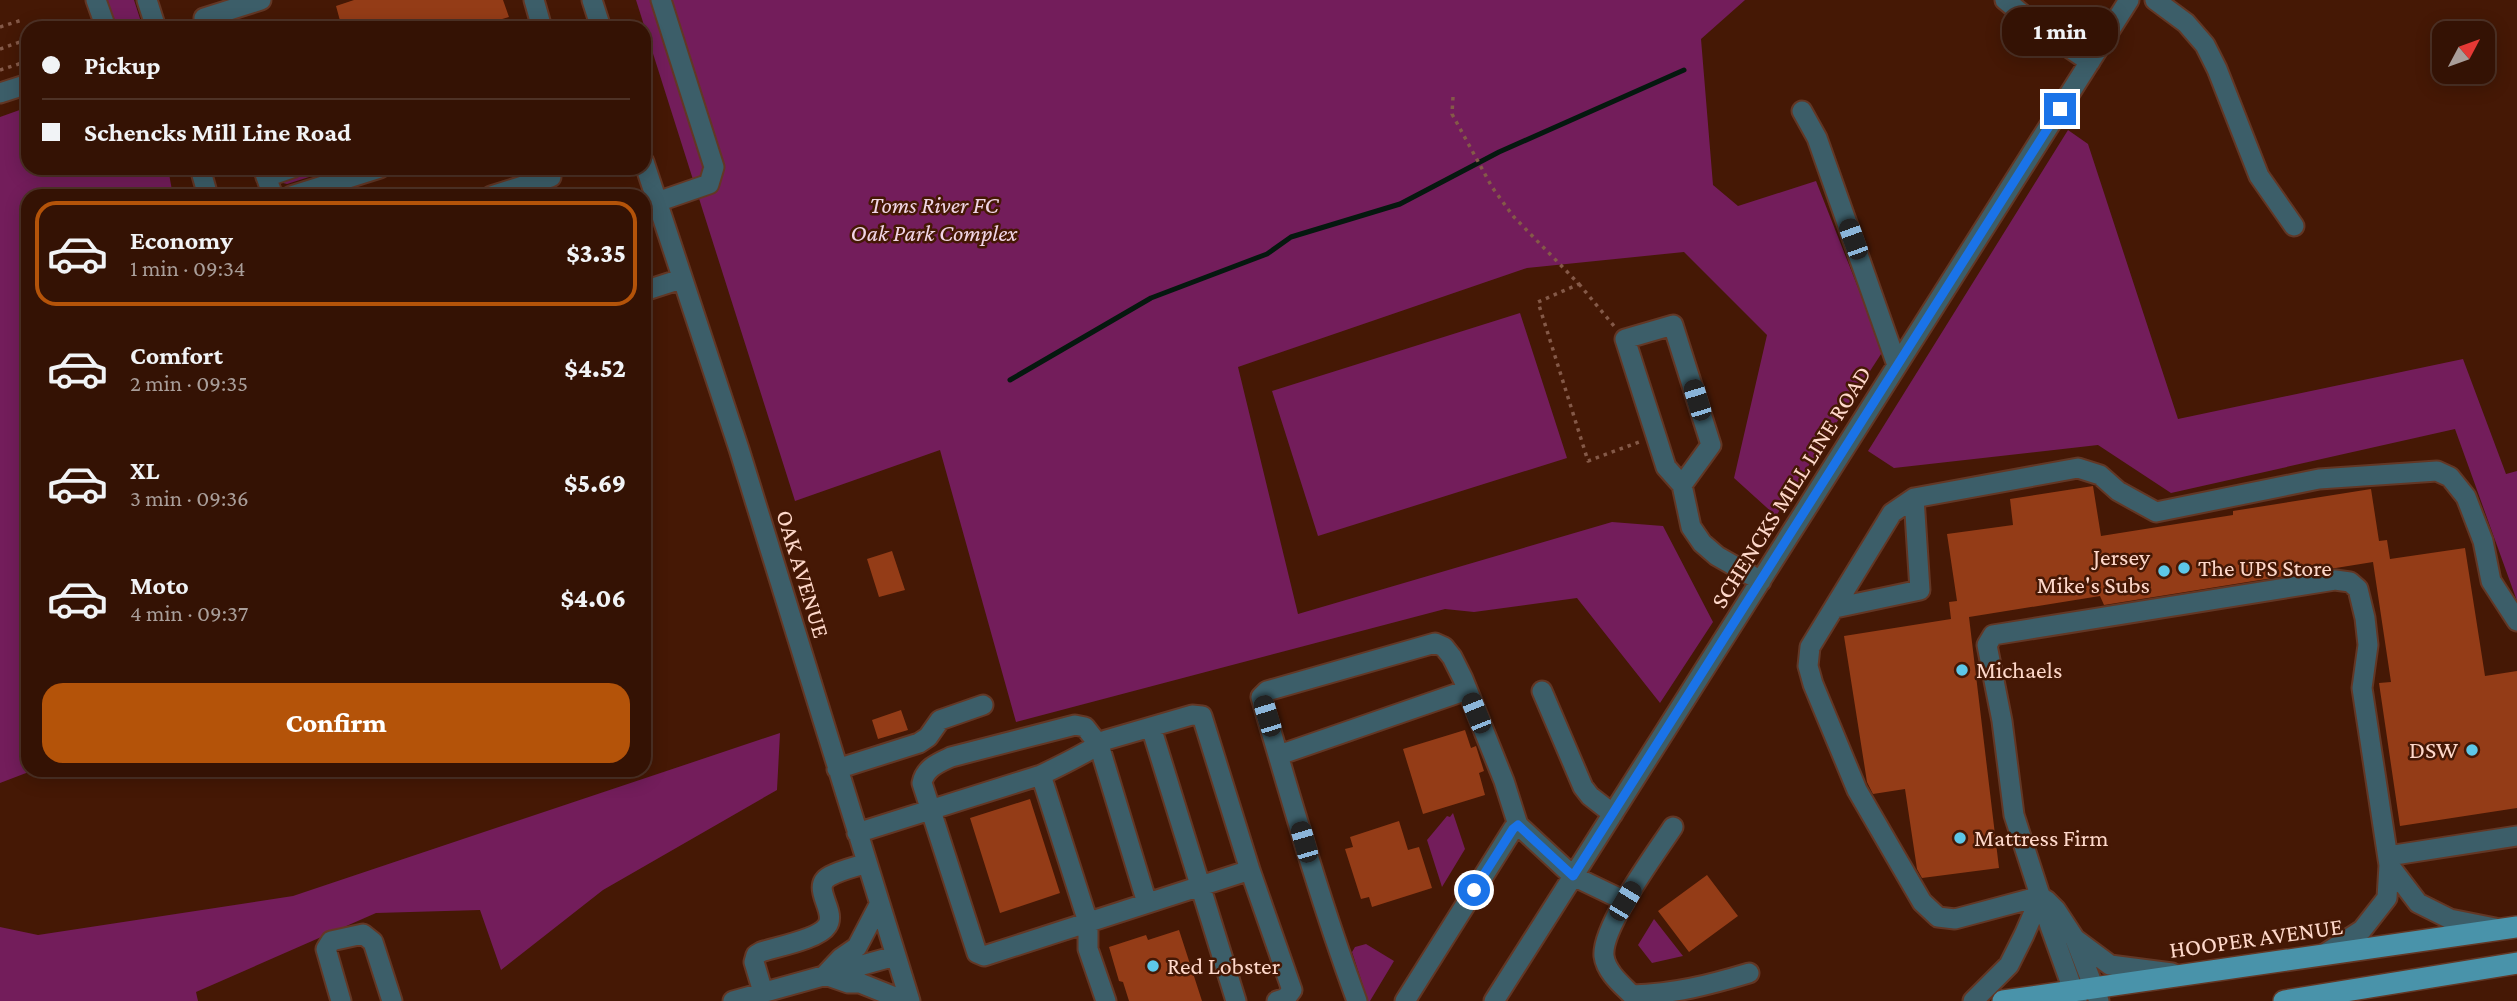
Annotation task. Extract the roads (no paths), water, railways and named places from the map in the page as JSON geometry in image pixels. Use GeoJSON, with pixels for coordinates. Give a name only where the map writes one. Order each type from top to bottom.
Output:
{"type":"FeatureCollection","features":[{"type":"Feature","properties":{"kind":"main road","name":"HOOPER AVENUE"},"geometry":{"type":"LineString","coordinates":[[2003,1001],[2085,995],[2180,974],[2510,929]]}},
{"type":"Feature","properties":{"kind":"main road"},"geometry":{"type":"LineString","coordinates":[[2284,1001],[2517,963]]}},
{"type":"Feature","properties":{"kind":"street"},"geometry":{"type":"LineString","coordinates":[[96,0],[104,21]]}},
{"type":"Feature","properties":{"kind":"street"},"geometry":{"type":"LineString","coordinates":[[147,0],[154,21]]}},
{"type":"Feature","properties":{"kind":"street"},"geometry":{"type":"LineString","coordinates":[[205,21],[204,18],[261,0]]}},
{"type":"Feature","properties":{"kind":"street"},"geometry":{"type":"LineString","coordinates":[[534,0],[540,21]]}},
{"type":"Feature","properties":{"kind":"street"},"geometry":{"type":"LineString","coordinates":[[592,0],[599,21]]}},
{"type":"Feature","properties":{"kind":"street"},"geometry":{"type":"LineString","coordinates":[[657,202],[709,184],[714,167],[661,0]]}},
{"type":"Feature","properties":{"kind":"street"},"geometry":{"type":"LineString","coordinates":[[2005,0],[2037,26],[2090,62]]}},
{"type":"Feature","properties":{"kind":"street","name":"SCHENCKS MILL LINE ROAD"},"geometry":{"type":"LineString","coordinates":[[1494,1001],[2129,0]]}},
{"type":"Feature","properties":{"kind":"street"},"geometry":{"type":"LineString","coordinates":[[2155,0],[2186,23],[2205,45],[2217,69],[2251,160],[2267,190],[2294,226]]}},
{"type":"Feature","properties":{"kind":"street"},"geometry":{"type":"LineString","coordinates":[[0,93],[21,86]]}},
{"type":"Feature","properties":{"kind":"street"},"geometry":{"type":"LineString","coordinates":[[1802,111],[1817,138],[1897,365]]}},
{"type":"Feature","properties":{"kind":"street"},"geometry":{"type":"LineString","coordinates":[[313,189],[358,175]]}},
{"type":"Feature","properties":{"kind":"street","name":"OAK AVENUE"},"geometry":{"type":"LineString","coordinates":[[648,175],[739,449],[907,1001]]}},
{"type":"Feature","properties":{"kind":"street"},"geometry":{"type":"LineString","coordinates":[[518,189],[552,180]]}},
{"type":"Feature","properties":{"kind":"street"},"geometry":{"type":"LineString","coordinates":[[651,289],[681,279]]}},
{"type":"Feature","properties":{"kind":"street"},"geometry":{"type":"LineString","coordinates":[[1682,485],[1710,445],[1673,326],[1625,339],[1665,467],[1682,485],[1691,527],[1702,543],[1717,556],[1761,581]]}},
{"type":"Feature","properties":{"kind":"street"},"geometry":{"type":"LineString","coordinates":[[2041,896],[1955,919],[1938,917],[1922,902],[1857,790],[1813,684],[1808,666],[1810,647],[1892,513],[1914,498],[2078,468],[2100,475],[2118,491],[2156,512],[2319,479],[2437,471],[2450,477],[2466,497],[2483,541],[2491,581],[2517,621]]}},
{"type":"Feature","properties":{"kind":"street"},"geometry":{"type":"LineString","coordinates":[[1835,608],[1920,590],[1914,498]]}},
{"type":"Feature","properties":{"kind":"street"},"geometry":{"type":"LineString","coordinates":[[2085,995],[2041,896],[2014,815],[1988,640],[1993,635],[2335,580],[2350,582],[2358,589],[2365,618],[2368,645],[2362,688],[2388,861],[2387,898],[2362,930],[2322,956]]}},
{"type":"Feature","properties":{"kind":"street"},"geometry":{"type":"LineString","coordinates":[[1357,1001],[1338,949],[1261,696],[1268,691],[1435,643],[1444,647],[1452,657],[1467,690],[1504,781],[1518,825],[1573,876],[1625,901]]}},
{"type":"Feature","properties":{"kind":"street"},"geometry":{"type":"LineString","coordinates":[[1279,755],[1467,690]]}},
{"type":"Feature","properties":{"kind":"street"},"geometry":{"type":"LineString","coordinates":[[1542,691],[1583,787],[1613,814]]}},
{"type":"Feature","properties":{"kind":"street"},"geometry":{"type":"LineString","coordinates":[[837,769],[919,743],[928,737],[940,720],[983,705]]}},
{"type":"Feature","properties":{"kind":"street"},"geometry":{"type":"LineString","coordinates":[[857,833],[1041,775],[1083,756],[1107,740],[1192,715],[1202,716],[1250,870],[1292,990],[1286,998],[1278,1001]]}},
{"type":"Feature","properties":{"kind":"street"},"geometry":{"type":"LineString","coordinates":[[1147,903],[1099,744],[1085,727],[1074,725],[951,757],[935,764],[924,776],[922,783],[930,810],[978,953],[984,956],[1250,870]]}},
{"type":"Feature","properties":{"kind":"street"},"geometry":{"type":"LineString","coordinates":[[1151,727],[1236,1001]]}},
{"type":"Feature","properties":{"kind":"street"},"geometry":{"type":"LineString","coordinates":[[1041,775],[1088,922],[1088,949],[1105,1001]]}},
{"type":"Feature","properties":{"kind":"street"},"geometry":{"type":"LineString","coordinates":[[1405,1001],[1518,825]]}},
{"type":"Feature","properties":{"kind":"street"},"geometry":{"type":"LineString","coordinates":[[1673,827],[1625,901],[1607,937],[1604,956],[1612,975],[1632,995],[1715,993],[1749,972]]}},
{"type":"Feature","properties":{"kind":"street"},"geometry":{"type":"LineString","coordinates":[[2388,861],[2517,836]]}},
{"type":"Feature","properties":{"kind":"street"},"geometry":{"type":"LineString","coordinates":[[2388,861],[2418,903],[2450,919],[2510,929]]}},
{"type":"Feature","properties":{"kind":"street"},"geometry":{"type":"LineString","coordinates":[[778,993],[754,962],[756,955],[820,933],[830,922],[822,890],[824,881],[829,876],[867,863]]}},
{"type":"Feature","properties":{"kind":"street"},"geometry":{"type":"LineString","coordinates":[[2041,896],[2056,910],[2075,939],[2110,965],[2180,974]]}},
{"type":"Feature","properties":{"kind":"street"},"geometry":{"type":"LineString","coordinates":[[1973,1001],[2008,965],[2041,896]]}},
{"type":"Feature","properties":{"kind":"street"},"geometry":{"type":"LineString","coordinates":[[825,975],[841,958],[858,947],[879,905]]}},
{"type":"Feature","properties":{"kind":"street"},"geometry":{"type":"LineString","coordinates":[[341,1001],[326,949],[331,941],[363,934],[373,942],[392,1001]]}},
{"type":"Feature","properties":{"kind":"street"},"geometry":{"type":"LineString","coordinates":[[2075,939],[2085,995]]}},
{"type":"Feature","properties":{"kind":"street"},"geometry":{"type":"LineString","coordinates":[[733,1001],[778,993],[825,975],[895,956]]}},
{"type":"Feature","properties":{"kind":"street"},"geometry":{"type":"LineString","coordinates":[[825,975],[848,984],[860,983],[907,1001]]}},
{"type":"Feature","properties":{"kind":"waterway"},"geometry":{"type":"LineString","coordinates":[[1010,380],[1151,298],[1267,254],[1291,237],[1400,204],[1499,152],[1684,70]]}},
{"type":"Feature","properties":{"kind":"place","name":"The UPS Store"},"geometry":{"type":"Point","coordinates":[2184,568]}},
{"type":"Feature","properties":{"kind":"place","name":"Jersey Mike's Subs"},"geometry":{"type":"Point","coordinates":[2164,571]}},
{"type":"Feature","properties":{"kind":"place","name":"Michaels"},"geometry":{"type":"Point","coordinates":[1962,670]}},
{"type":"Feature","properties":{"kind":"place","name":"DSW"},"geometry":{"type":"Point","coordinates":[2472,750]}},
{"type":"Feature","properties":{"kind":"place","name":"Mattress Firm"},"geometry":{"type":"Point","coordinates":[1960,838]}},
{"type":"Feature","properties":{"kind":"place","name":"Red Lobster"},"geometry":{"type":"Point","coordinates":[1153,966]}},
{"type":"Feature","properties":{"kind":"park label","name":"Toms River FC Oak Park Complex"},"geometry":{"type":"Point","coordinates":[934,219]}}]}
